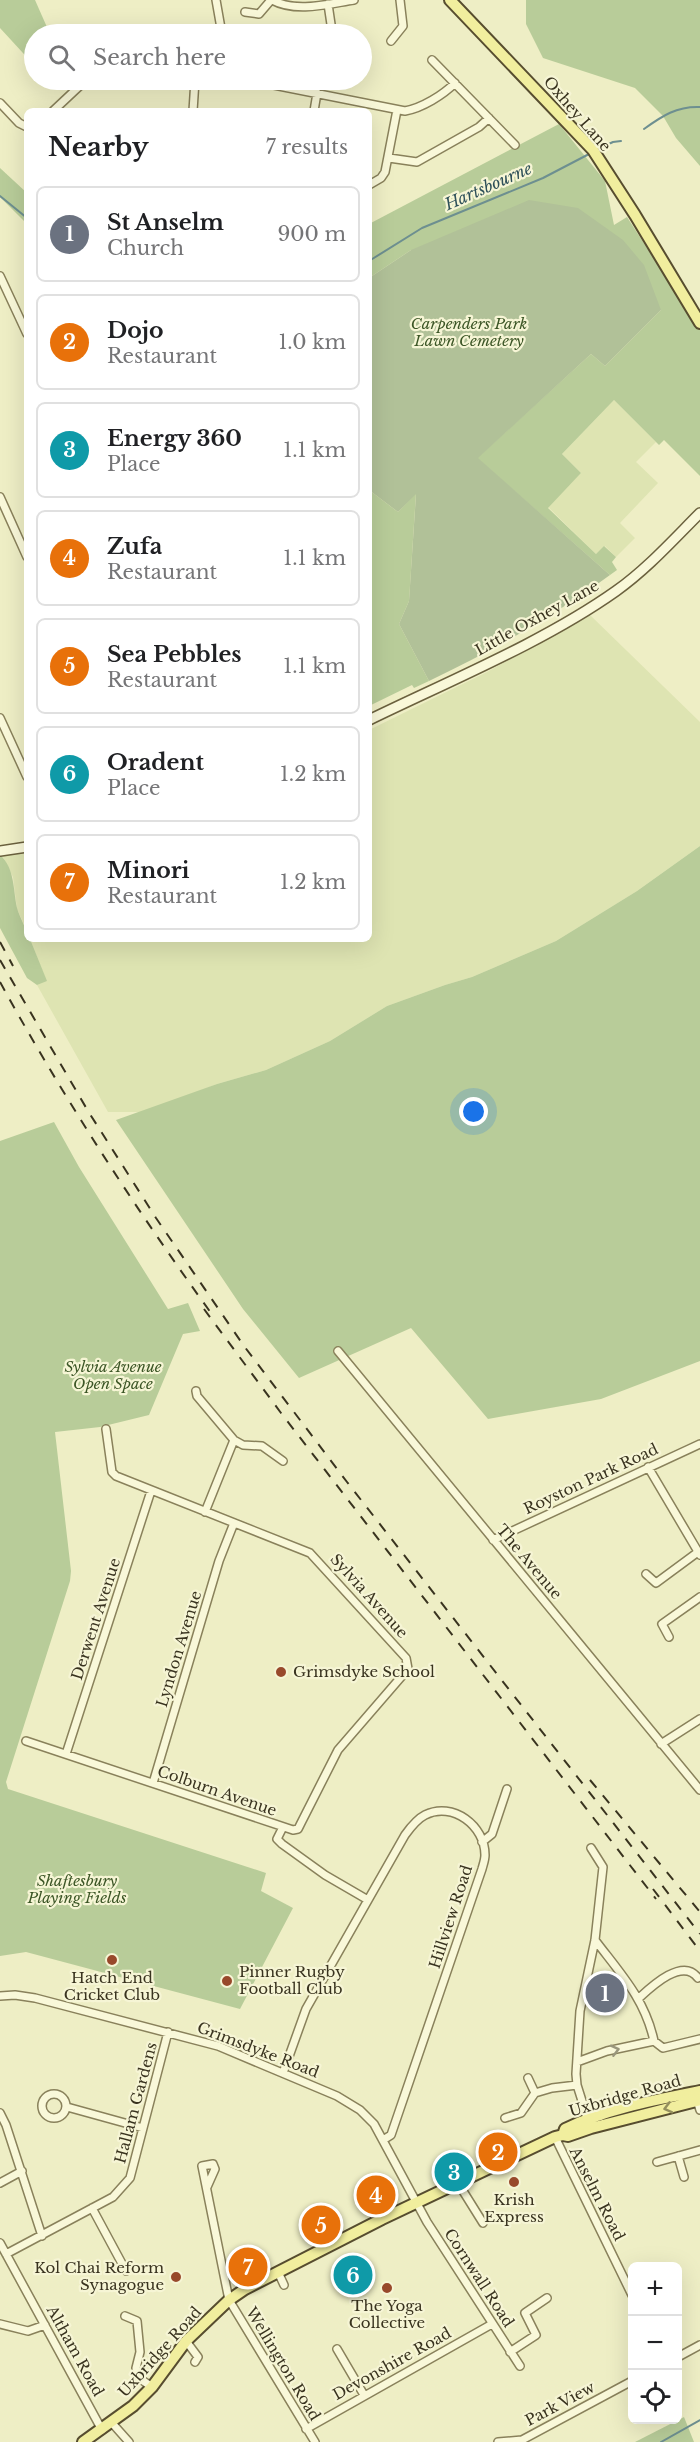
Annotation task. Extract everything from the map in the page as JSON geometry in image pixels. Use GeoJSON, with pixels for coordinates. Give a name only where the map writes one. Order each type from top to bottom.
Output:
{"type":"FeatureCollection","features":[{"type":"Feature","properties":{"kind":"main road","name":"Oxhey Lane"},"geometry":{"type":"LineString","coordinates":[[450,0],[594,152],[636,215],[700,323]]}},
{"type":"Feature","properties":{"kind":"main road","name":"Little Oxhey Lane"},"geometry":{"type":"LineString","coordinates":[[372,719],[513,649],[603,600],[650,562],[700,513]]}},
{"type":"Feature","properties":{"kind":"main road"},"geometry":{"type":"LineString","coordinates":[[0,851],[24,847]]}},
{"type":"Feature","properties":{"kind":"main road","name":"Uxbridge Road"},"geometry":{"type":"LineString","coordinates":[[589,2124],[600,2116],[698,2098]]}},
{"type":"Feature","properties":{"kind":"main road","name":"Uxbridge Road"},"geometry":{"type":"LineString","coordinates":[[83,2442],[112,2423],[152,2387],[186,2341],[229,2300],[278,2272],[418,2202],[559,2136],[565,2129],[698,2098]]}},
{"type":"Feature","properties":{"kind":"street"},"geometry":{"type":"LineString","coordinates":[[216,0],[220,24]]}},
{"type":"Feature","properties":{"kind":"street"},"geometry":{"type":"LineString","coordinates":[[245,12],[259,14],[271,0],[284,5],[328,4],[354,0]]}},
{"type":"Feature","properties":{"kind":"street"},"geometry":{"type":"LineString","coordinates":[[391,41],[403,26],[400,0]]}},
{"type":"Feature","properties":{"kind":"street"},"geometry":{"type":"LineString","coordinates":[[328,4],[331,24]]}},
{"type":"Feature","properties":{"kind":"street"},"geometry":{"type":"LineString","coordinates":[[432,60],[515,145]]}},
{"type":"Feature","properties":{"kind":"street"},"geometry":{"type":"LineString","coordinates":[[301,90],[397,110],[414,109],[454,83]]}},
{"type":"Feature","properties":{"kind":"street"},"geometry":{"type":"LineString","coordinates":[[56,108],[75,90]]}},
{"type":"Feature","properties":{"kind":"street"},"geometry":{"type":"LineString","coordinates":[[193,108],[194,90]]}},
{"type":"Feature","properties":{"kind":"street"},"geometry":{"type":"LineString","coordinates":[[314,108],[317,93]]}},
{"type":"Feature","properties":{"kind":"street"},"geometry":{"type":"LineString","coordinates":[[0,103],[24,126]]}},
{"type":"Feature","properties":{"kind":"street"},"geometry":{"type":"LineString","coordinates":[[372,183],[383,176],[389,158],[397,110]]}},
{"type":"Feature","properties":{"kind":"street"},"geometry":{"type":"LineString","coordinates":[[389,158],[417,162],[479,128],[489,118]]}},
{"type":"Feature","properties":{"kind":"street"},"geometry":{"type":"LineString","coordinates":[[0,276],[24,328]]}},
{"type":"Feature","properties":{"kind":"street"},"geometry":{"type":"LineString","coordinates":[[0,497],[24,550]]}},
{"type":"Feature","properties":{"kind":"street"},"geometry":{"type":"LineString","coordinates":[[0,718],[24,770]]}},
{"type":"Feature","properties":{"kind":"street","name":"The Avenue"},"geometry":{"type":"LineString","coordinates":[[338,1351],[700,1790]]}},
{"type":"Feature","properties":{"kind":"street"},"geometry":{"type":"LineString","coordinates":[[196,1391],[197,1396],[234,1440],[243,1445],[262,1446],[283,1461]]}},
{"type":"Feature","properties":{"kind":"street","name":"Sylvia Avenue"},"geometry":{"type":"LineString","coordinates":[[106,1429],[112,1472],[116,1476],[310,1553],[399,1650],[408,1663],[406,1672],[338,1750],[298,1829],[283,1827]]}},
{"type":"Feature","properties":{"kind":"street"},"geometry":{"type":"LineString","coordinates":[[205,1512],[234,1440]]}},
{"type":"Feature","properties":{"kind":"street","name":"Royston Park Road"},"geometry":{"type":"LineString","coordinates":[[493,1540],[700,1444]]}},
{"type":"Feature","properties":{"kind":"street"},"geometry":{"type":"LineString","coordinates":[[646,1574],[656,1583],[699,1554],[648,1467]]}},
{"type":"Feature","properties":{"kind":"street","name":"Derwent Avenue"},"geometry":{"type":"LineString","coordinates":[[66,1754],[152,1491]]}},
{"type":"Feature","properties":{"kind":"street","name":"Lyndon Avenue"},"geometry":{"type":"LineString","coordinates":[[153,1783],[219,1561],[234,1523]]}},
{"type":"Feature","properties":{"kind":"street"},"geometry":{"type":"LineString","coordinates":[[669,1637],[662,1624],[700,1597]]}},
{"type":"Feature","properties":{"kind":"street"},"geometry":{"type":"LineString","coordinates":[[661,1744],[700,1719]]}},
{"type":"Feature","properties":{"kind":"street","name":"Colburn Avenue"},"geometry":{"type":"LineString","coordinates":[[26,1741],[283,1827],[277,1839],[282,1844],[325,1875],[368,1900]]}},
{"type":"Feature","properties":{"kind":"street"},"geometry":{"type":"LineString","coordinates":[[282,2073],[306,2009],[405,1835],[425,1815],[443,1811],[455,1813],[469,1821],[483,1842],[492,1834],[507,1789]]}},
{"type":"Feature","properties":{"kind":"street","name":"Hillview Road"},"geometry":{"type":"LineString","coordinates":[[384,2140],[391,2135],[482,1869],[485,1856],[483,1842]]}},
{"type":"Feature","properties":{"kind":"street"},"geometry":{"type":"LineString","coordinates":[[589,2124],[577,2085],[577,2062],[580,2011],[595,1940],[603,1868],[591,1848]]}},
{"type":"Feature","properties":{"kind":"street"},"geometry":{"type":"LineString","coordinates":[[595,1940],[639,1998],[650,2024],[654,2041],[663,2048],[700,2038]]}},
{"type":"Feature","properties":{"kind":"street"},"geometry":{"type":"LineString","coordinates":[[639,1998],[679,1970],[690,1971],[698,1978]]}},
{"type":"Feature","properties":{"kind":"street","name":"Grimsdyke Road"},"geometry":{"type":"LineString","coordinates":[[0,1996],[15,1995],[34,1998],[218,2046],[337,2096],[360,2110],[374,2124],[418,2202]]}},
{"type":"Feature","properties":{"kind":"street","name":"Hallam Gardens"},"geometry":{"type":"LineString","coordinates":[[6,2254],[113,2197],[130,2178],[168,2032]]}},
{"type":"Feature","properties":{"kind":"street"},"geometry":{"type":"LineString","coordinates":[[577,2062],[607,2051],[654,2041]]}},
{"type":"Feature","properties":{"kind":"street"},"geometry":{"type":"LineString","coordinates":[[528,2078],[535,2093]]}},
{"type":"Feature","properties":{"kind":"street"},"geometry":{"type":"LineString","coordinates":[[505,2118],[521,2114],[535,2093],[577,2085]]}},
{"type":"Feature","properties":{"kind":"street"},"geometry":{"type":"LineString","coordinates":[[582,2102],[600,2116]]}},
{"type":"Feature","properties":{"kind":"street"},"geometry":{"type":"LineString","coordinates":[[67,2107],[143,2128]]}},
{"type":"Feature","properties":{"kind":"street"},"geometry":{"type":"LineString","coordinates":[[0,2113],[22,2171],[42,2236]]}},
{"type":"Feature","properties":{"kind":"street","name":"Anselm Road"},"geometry":{"type":"LineString","coordinates":[[559,2136],[628,2284]]}},
{"type":"Feature","properties":{"kind":"street"},"geometry":{"type":"LineString","coordinates":[[657,2162],[700,2150]]}},
{"type":"Feature","properties":{"kind":"street"},"geometry":{"type":"LineString","coordinates":[[678,2156],[684,2177]]}},
{"type":"Feature","properties":{"kind":"street"},"geometry":{"type":"LineString","coordinates":[[0,2183],[22,2171]]}},
{"type":"Feature","properties":{"kind":"street"},"geometry":{"type":"LineString","coordinates":[[458,2183],[483,2223]]}},
{"type":"Feature","properties":{"kind":"street","name":"Wellington Road"},"geometry":{"type":"LineString","coordinates":[[207,2187],[229,2300],[315,2442]]}},
{"type":"Feature","properties":{"kind":"street","name":"Cornwall Road"},"geometry":{"type":"LineString","coordinates":[[418,2202],[427,2222],[520,2366]]}},
{"type":"Feature","properties":{"kind":"street"},"geometry":{"type":"LineString","coordinates":[[92,2208],[126,2271]]}},
{"type":"Feature","properties":{"kind":"street","name":"Altham Road"},"geometry":{"type":"LineString","coordinates":[[0,2243],[102,2430]]}},
{"type":"Feature","properties":{"kind":"street"},"geometry":{"type":"LineString","coordinates":[[278,2272],[284,2285]]}},
{"type":"Feature","properties":{"kind":"street"},"geometry":{"type":"LineString","coordinates":[[510,2352],[536,2335],[525,2313],[547,2298]]}},
{"type":"Feature","properties":{"kind":"street"},"geometry":{"type":"LineString","coordinates":[[125,2316],[137,2321],[140,2352],[136,2368],[139,2378],[152,2387]]}},
{"type":"Feature","properties":{"kind":"street"},"geometry":{"type":"LineString","coordinates":[[0,2324],[28,2331],[45,2325]]}},
{"type":"Feature","properties":{"kind":"street","name":"Devonshire Road"},"geometry":{"type":"LineString","coordinates":[[306,2429],[492,2324]]}},
{"type":"Feature","properties":{"kind":"street"},"geometry":{"type":"LineString","coordinates":[[186,2341],[198,2357],[195,2362]]}},
{"type":"Feature","properties":{"kind":"street"},"geometry":{"type":"LineString","coordinates":[[682,2354],[700,2345]]}},
{"type":"Feature","properties":{"kind":"street"},"geometry":{"type":"LineString","coordinates":[[337,2349],[364,2395]]}},
{"type":"Feature","properties":{"kind":"street","name":"Park View"},"geometry":{"type":"LineString","coordinates":[[498,2442],[522,2440],[628,2384]]}},
{"type":"Feature","properties":{"kind":"street"},"geometry":{"type":"LineString","coordinates":[[112,2423],[129,2442]]}},
{"type":"Feature","properties":{"kind":"green space"},"geometry":{"type":"Polygon","coordinates":[[[0,0],[35,0],[46,24],[24,24],[24,54],[0,28],[0,0]]]}},
{"type":"Feature","properties":{"kind":"green space"},"geometry":{"type":"Polygon","coordinates":[[[526,0],[700,0],[700,166],[676,138],[663,116],[635,88],[543,58],[526,24],[526,0]]]}},
{"type":"Feature","properties":{"kind":"green space"},"geometry":{"type":"Polygon","coordinates":[[[559,124],[605,181],[614,225],[627,217],[700,330],[700,476],[664,440],[659,445],[614,400],[562,454],[581,473],[548,508],[596,554],[604,546],[616,557],[612,562],[617,570],[610,575],[477,458],[591,354],[605,366],[661,310],[411,250],[372,276],[372,222],[559,124]]]}},
{"type":"Feature","properties":{"kind":"green space"},"geometry":{"type":"Polygon","coordinates":[[[0,168],[24,190],[24,221],[0,197],[0,168]]]}},
{"type":"Feature","properties":{"kind":"green space","name":"Carpenders Park Lawn Cemetery"},"geometry":{"type":"Polygon","coordinates":[[[529,200],[578,208],[623,240],[644,265],[661,310],[605,366],[591,354],[478,458],[610,575],[522,632],[429,681],[399,624],[409,601],[416,494],[398,512],[372,492],[372,276],[411,250],[529,200]]]}},
{"type":"Feature","properties":{"kind":"green space"},"geometry":{"type":"Polygon","coordinates":[[[614,400],[656,442],[636,462],[658,483],[620,523],[635,538],[616,557],[605,546],[596,554],[548,507],[581,473],[562,454],[614,400]]]}},
{"type":"Feature","properties":{"kind":"green space"},"geometry":{"type":"Polygon","coordinates":[[[372,492],[398,512],[416,493],[409,601],[399,624],[429,681],[414,688],[412,685],[372,705],[372,492]]]}},
{"type":"Feature","properties":{"kind":"green space"},"geometry":{"type":"Polygon","coordinates":[[[590,615],[700,722],[700,846],[637,891],[556,941],[472,977],[387,1006],[330,1041],[266,1070],[217,1084],[147,1112],[108,1112],[37,985],[46,980],[31,942],[372,942],[372,729],[487,672],[590,615]]]}},
{"type":"Feature","properties":{"kind":"green space"},"geometry":{"type":"Polygon","coordinates":[[[700,846],[700,1361],[601,1399],[488,1419],[411,1328],[299,1378],[243,1309],[116,1120],[217,1084],[266,1070],[330,1041],[387,1006],[472,977],[556,941],[637,891],[700,846]]]}},
{"type":"Feature","properties":{"kind":"green space"},"geometry":{"type":"Polygon","coordinates":[[[24,852],[24,924],[17,909],[13,877],[2,855],[24,852]]]}},
{"type":"Feature","properties":{"kind":"green space"},"geometry":{"type":"Polygon","coordinates":[[[0,855],[5,860],[13,880],[17,908],[24,925],[24,942],[31,942],[47,981],[37,985],[27,978],[0,928],[0,855]]]}},
{"type":"Feature","properties":{"kind":"green space"},"geometry":{"type":"Polygon","coordinates":[[[54,1122],[79,1167],[168,1309],[188,1303],[200,1331],[183,1334],[149,1415],[100,1427],[55,1432],[71,1571],[70,1581],[6,1782],[8,1789],[266,1873],[261,1891],[293,1908],[240,2009],[26,1952],[0,1956],[0,1141],[54,1122]]]}},
{"type":"Feature","properties":{"kind":"green space"},"geometry":{"type":"Polygon","coordinates":[[[684,2417],[694,2442],[635,2442],[670,2424],[682,2424],[684,2417]]]}},
{"type":"Feature","properties":{"kind":"waterway","name":"Hartsbourne"},"geometry":{"type":"LineString","coordinates":[[644,129],[670,113],[684,108],[700,107]]}},
{"type":"Feature","properties":{"kind":"waterway","name":"Hartsbourne"},"geometry":{"type":"LineString","coordinates":[[596,150],[621,141]]}},
{"type":"Feature","properties":{"kind":"waterway","name":"Hartsbourne"},"geometry":{"type":"LineString","coordinates":[[372,259],[422,228],[543,178],[591,153]]}},
{"type":"Feature","properties":{"kind":"waterway","name":"Hartsbourne"},"geometry":{"type":"LineString","coordinates":[[0,196],[24,216]]}},
{"type":"Feature","properties":{"kind":"waterway"},"geometry":{"type":"LineString","coordinates":[[661,2442],[700,2420]]}},
{"type":"Feature","properties":{"kind":"railway"},"geometry":{"type":"LineString","coordinates":[[0,942],[13,966]]}},
{"type":"Feature","properties":{"kind":"railway"},"geometry":{"type":"LineString","coordinates":[[0,960],[88,1111],[156,1218],[244,1346],[347,1482],[700,1934]]}},
{"type":"Feature","properties":{"kind":"railway"},"geometry":{"type":"LineString","coordinates":[[0,982],[101,1151],[211,1313]]}},
{"type":"Feature","properties":{"kind":"railway"},"geometry":{"type":"LineString","coordinates":[[204,1309],[281,1413],[656,1899]]}},
{"type":"Feature","properties":{"kind":"railway"},"geometry":{"type":"LineString","coordinates":[[590,1780],[700,1912]]}},
{"type":"Feature","properties":{"kind":"railway"},"geometry":{"type":"LineString","coordinates":[[653,1889],[700,1951]]}},
{"type":"Feature","properties":{"kind":"place","name":"Grimsdyke School"},"geometry":{"type":"Point","coordinates":[281,1672]}},
{"type":"Feature","properties":{"kind":"place","name":"Hatch End Cricket Club"},"geometry":{"type":"Point","coordinates":[112,1960]}},
{"type":"Feature","properties":{"kind":"place","name":"Pinner Rugby Football Club"},"geometry":{"type":"Point","coordinates":[227,1981]}},
{"type":"Feature","properties":{"kind":"place","name":"St Anselm"},"geometry":{"type":"Point","coordinates":[605,1993]}},
{"type":"Feature","properties":{"kind":"place","name":"Dojo"},"geometry":{"type":"Point","coordinates":[498,2152]}},
{"type":"Feature","properties":{"kind":"place","name":"Energy 360"},"geometry":{"type":"Point","coordinates":[454,2172]}},
{"type":"Feature","properties":{"kind":"place","name":"Krish Express"},"geometry":{"type":"Point","coordinates":[514,2182]}},
{"type":"Feature","properties":{"kind":"place","name":"Zufa"},"geometry":{"type":"Point","coordinates":[376,2195]}},
{"type":"Feature","properties":{"kind":"place","name":"Sea Pebbles"},"geometry":{"type":"Point","coordinates":[321,2225]}},
{"type":"Feature","properties":{"kind":"place","name":"Minori"},"geometry":{"type":"Point","coordinates":[248,2267]}},
{"type":"Feature","properties":{"kind":"place","name":"Oradent"},"geometry":{"type":"Point","coordinates":[353,2275]}},
{"type":"Feature","properties":{"kind":"place","name":"Kol Chai Reform Synagogue"},"geometry":{"type":"Point","coordinates":[176,2277]}},
{"type":"Feature","properties":{"kind":"place","name":"The Yoga Collective"},"geometry":{"type":"Point","coordinates":[387,2288]}},
{"type":"Feature","properties":{"kind":"park label","name":"Sylvia Avenue Open Space"},"geometry":{"type":"Point","coordinates":[113,1376]}},
{"type":"Feature","properties":{"kind":"park label","name":"Shaftesbury Playing Fields"},"geometry":{"type":"Point","coordinates":[77,1890]}}]}
